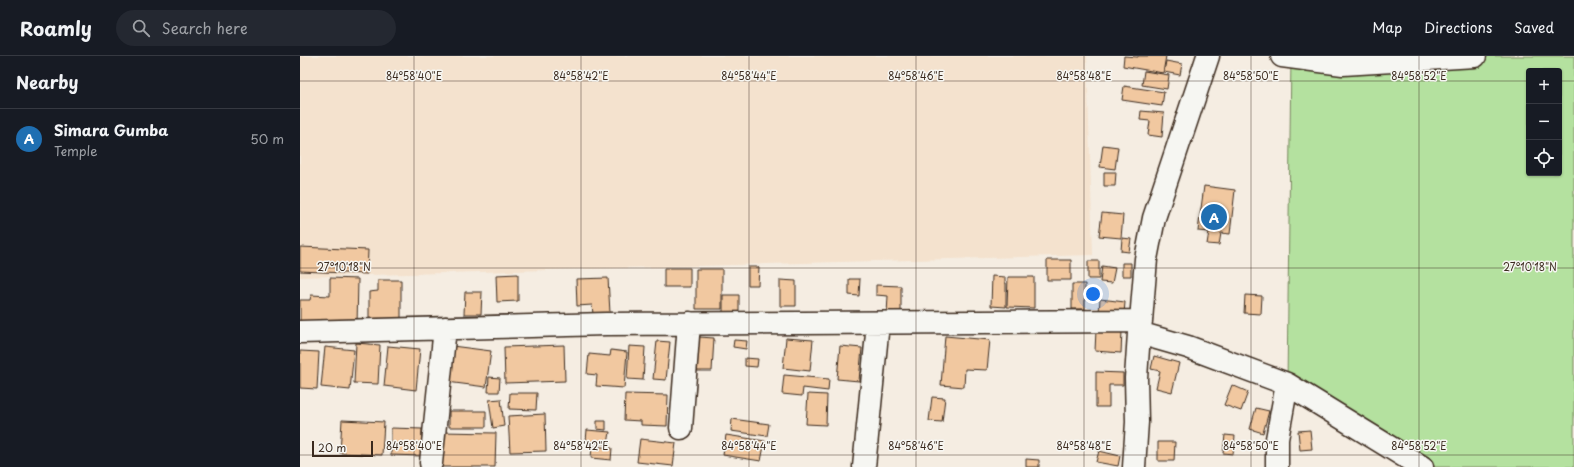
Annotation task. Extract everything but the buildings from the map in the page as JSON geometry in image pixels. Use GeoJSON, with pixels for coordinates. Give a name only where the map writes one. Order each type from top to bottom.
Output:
{"type":"FeatureCollection","features":[{"type":"Feature","properties":{"kind":"street"},"geometry":{"type":"LineString","coordinates":[[1134,467],[1138,422],[1136,378],[1146,259],[1154,218],[1208,56]]}},
{"type":"Feature","properties":{"kind":"street"},"geometry":{"type":"LineString","coordinates":[[1282,56],[1342,64],[1475,56]]}},
{"type":"Feature","properties":{"kind":"street"},"geometry":{"type":"LineString","coordinates":[[681,428],[689,323]]}},
{"type":"Feature","properties":{"kind":"street"},"geometry":{"type":"LineString","coordinates":[[300,332],[689,323],[878,323],[1140,327],[1188,347],[1287,384],[1422,467]]}},
{"type":"Feature","properties":{"kind":"street"},"geometry":{"type":"LineString","coordinates":[[864,467],[878,323]]}},
{"type":"Feature","properties":{"kind":"street"},"geometry":{"type":"LineString","coordinates":[[431,463],[445,328]]}},
{"type":"Feature","properties":{"kind":"street"},"geometry":{"type":"LineString","coordinates":[[1277,467],[1277,439],[1287,384]]}},
{"type":"Feature","properties":{"kind":"shaded area"},"geometry":{"type":"Polygon","coordinates":[[[300,56],[1087,56],[1093,255],[300,277],[300,56]]]}},
{"type":"Feature","properties":{"kind":"green space"},"geometry":{"type":"Polygon","coordinates":[[[1282,56],[1574,56],[1574,467],[1422,467],[1287,384],[1291,57],[1282,56]]]}},
{"type":"Feature","properties":{"kind":"place","name":"Simara Gumba"},"geometry":{"type":"Point","coordinates":[1214,217]}}]}
